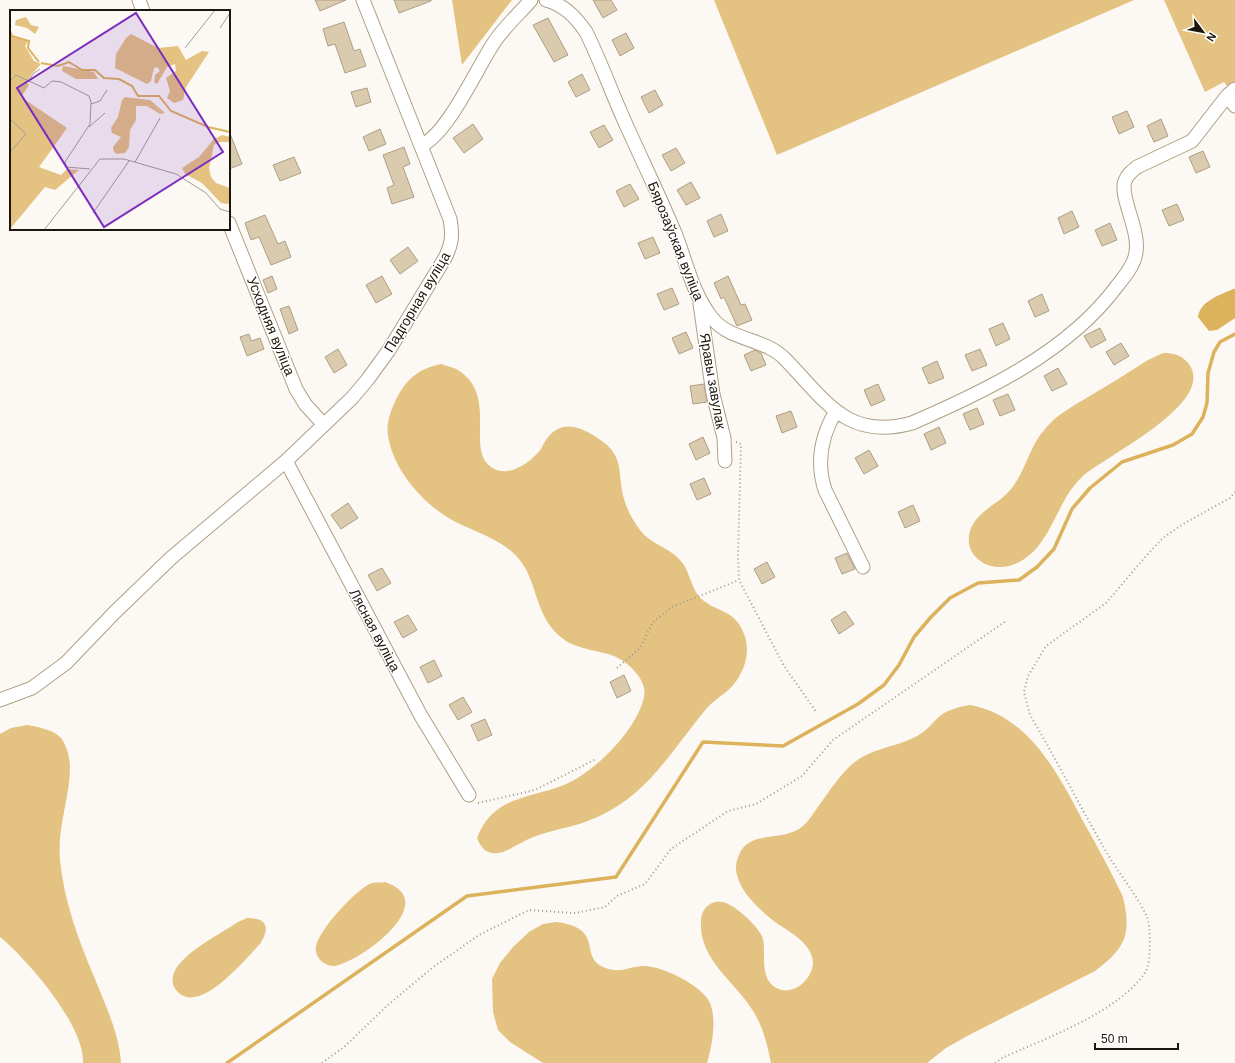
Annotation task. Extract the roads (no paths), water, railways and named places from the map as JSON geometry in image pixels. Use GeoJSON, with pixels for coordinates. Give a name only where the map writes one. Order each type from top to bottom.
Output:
{"type":"FeatureCollection","features":[{"type":"Feature","properties":{"kind":"street"},"geometry":{"type":"LineString","coordinates":[[139,0],[143,10]]}},
{"type":"Feature","properties":{"kind":"street","name":"Падгорная вуліца"},"geometry":{"type":"LineString","coordinates":[[0,700],[32,688],[66,663],[114,613],[171,558],[286,461],[322,424],[352,398],[389,350],[451,246],[453,234],[450,219],[422,145],[363,0]]}},
{"type":"Feature","properties":{"kind":"street"},"geometry":{"type":"LineString","coordinates":[[422,145],[430,142],[444,127],[494,43],[531,0]]}},
{"type":"Feature","properties":{"kind":"street","name":"Бярозаўская вуліца"},"geometry":{"type":"LineString","coordinates":[[546,0],[566,8],[577,19],[586,32],[670,223],[686,261],[700,302],[713,320],[723,328],[768,347],[784,358],[820,398],[836,411],[858,424],[870,427],[899,427],[912,423],[1005,378],[1037,358],[1070,334],[1098,309],[1133,263],[1136,253],[1136,231],[1124,190],[1124,181],[1129,173],[1137,167],[1192,141],[1232,97]]}},
{"type":"Feature","properties":{"kind":"street","name":"Усходняя вуліца"},"geometry":{"type":"LineString","coordinates":[[230,225],[296,388],[305,404],[322,424]]}},
{"type":"Feature","properties":{"kind":"street","name":"Яравы завулак"},"geometry":{"type":"LineString","coordinates":[[700,302],[713,394],[724,438],[725,461]]}},
{"type":"Feature","properties":{"kind":"street"},"geometry":{"type":"LineString","coordinates":[[836,411],[824,437],[820,453],[821,478],[825,490],[863,567]]}},
{"type":"Feature","properties":{"kind":"street","name":"Лясная вуліца"},"geometry":{"type":"LineString","coordinates":[[286,461],[421,716],[469,795]]}},
{"type":"Feature","properties":{"kind":"waterway"},"geometry":{"type":"LineString","coordinates":[[227,1063],[467,896],[616,877],[703,742],[783,746],[858,704],[884,685],[899,665],[914,637],[950,598],[978,583],[1019,580],[1037,567],[1054,549],[1072,509],[1090,488],[1122,462],[1173,445],[1192,434],[1203,417],[1207,403],[1208,373],[1214,352],[1220,342],[1235,334]]}}]}
